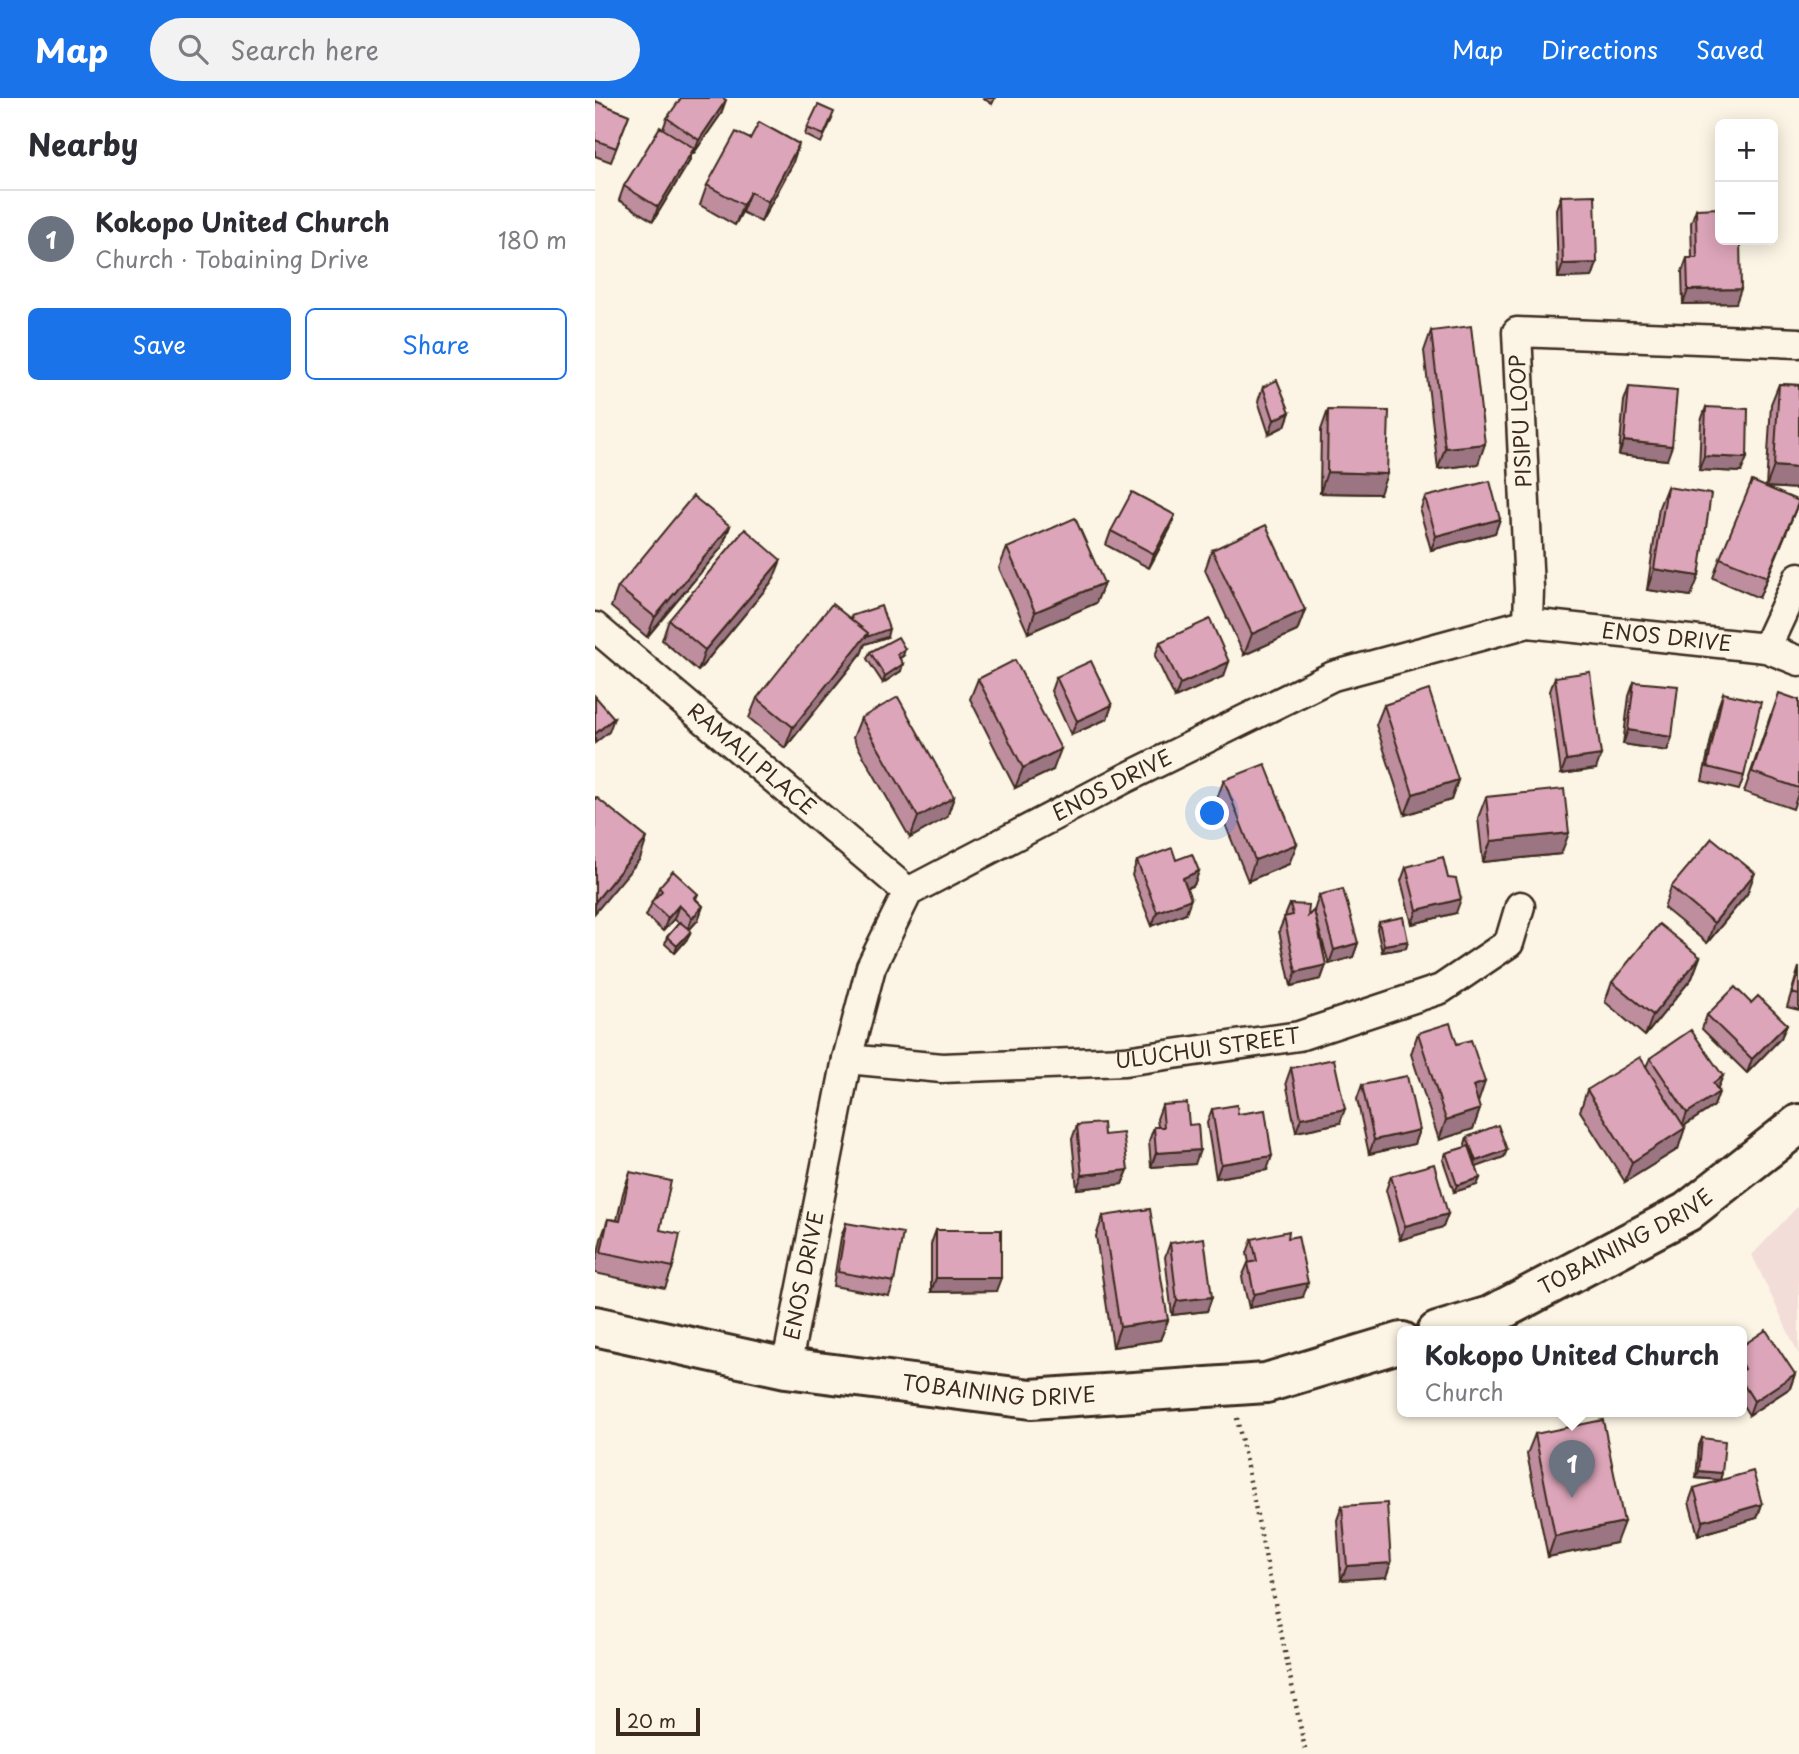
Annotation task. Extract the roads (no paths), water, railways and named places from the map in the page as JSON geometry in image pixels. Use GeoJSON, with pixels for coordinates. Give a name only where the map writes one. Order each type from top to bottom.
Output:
{"type":"FeatureCollection","features":[{"type":"Feature","properties":{"kind":"street","name":"PISIPU LOOP"},"geometry":{"type":"LineString","coordinates":[[1528,623],[1529,589],[1517,332],[1799,343]]}},
{"type":"Feature","properties":{"kind":"street"},"geometry":{"type":"LineString","coordinates":[[1766,648],[1799,577]]}},
{"type":"Feature","properties":{"kind":"street","name":"ENOS DRIVE"},"geometry":{"type":"LineString","coordinates":[[786,1368],[847,1059],[871,967],[908,892],[1333,676],[1528,623],[1766,648],[1799,661]]}},
{"type":"Feature","properties":{"kind":"street","name":"RAMALI PLACE"},"geometry":{"type":"LineString","coordinates":[[595,627],[908,892]]}},
{"type":"Feature","properties":{"kind":"street","name":"ULUCHUI STREET"},"geometry":{"type":"LineString","coordinates":[[847,1059],[941,1068],[1125,1061],[1299,1036],[1441,989],[1509,943],[1520,906]]}},
{"type":"Feature","properties":{"kind":"street","name":"TOBAINING DRIVE"},"geometry":{"type":"LineString","coordinates":[[1457,1326],[1490,1316],[1687,1212],[1799,1124]]}},
{"type":"Feature","properties":{"kind":"street","name":"TOBAINING DRIVE"},"geometry":{"type":"LineString","coordinates":[[595,1326],[786,1368],[1031,1399],[1266,1384],[1397,1344]]}},
{"type":"Feature","properties":{"kind":"place","name":"Kokopo United Church"},"geometry":{"type":"Point","coordinates":[1572,1498]}}]}
